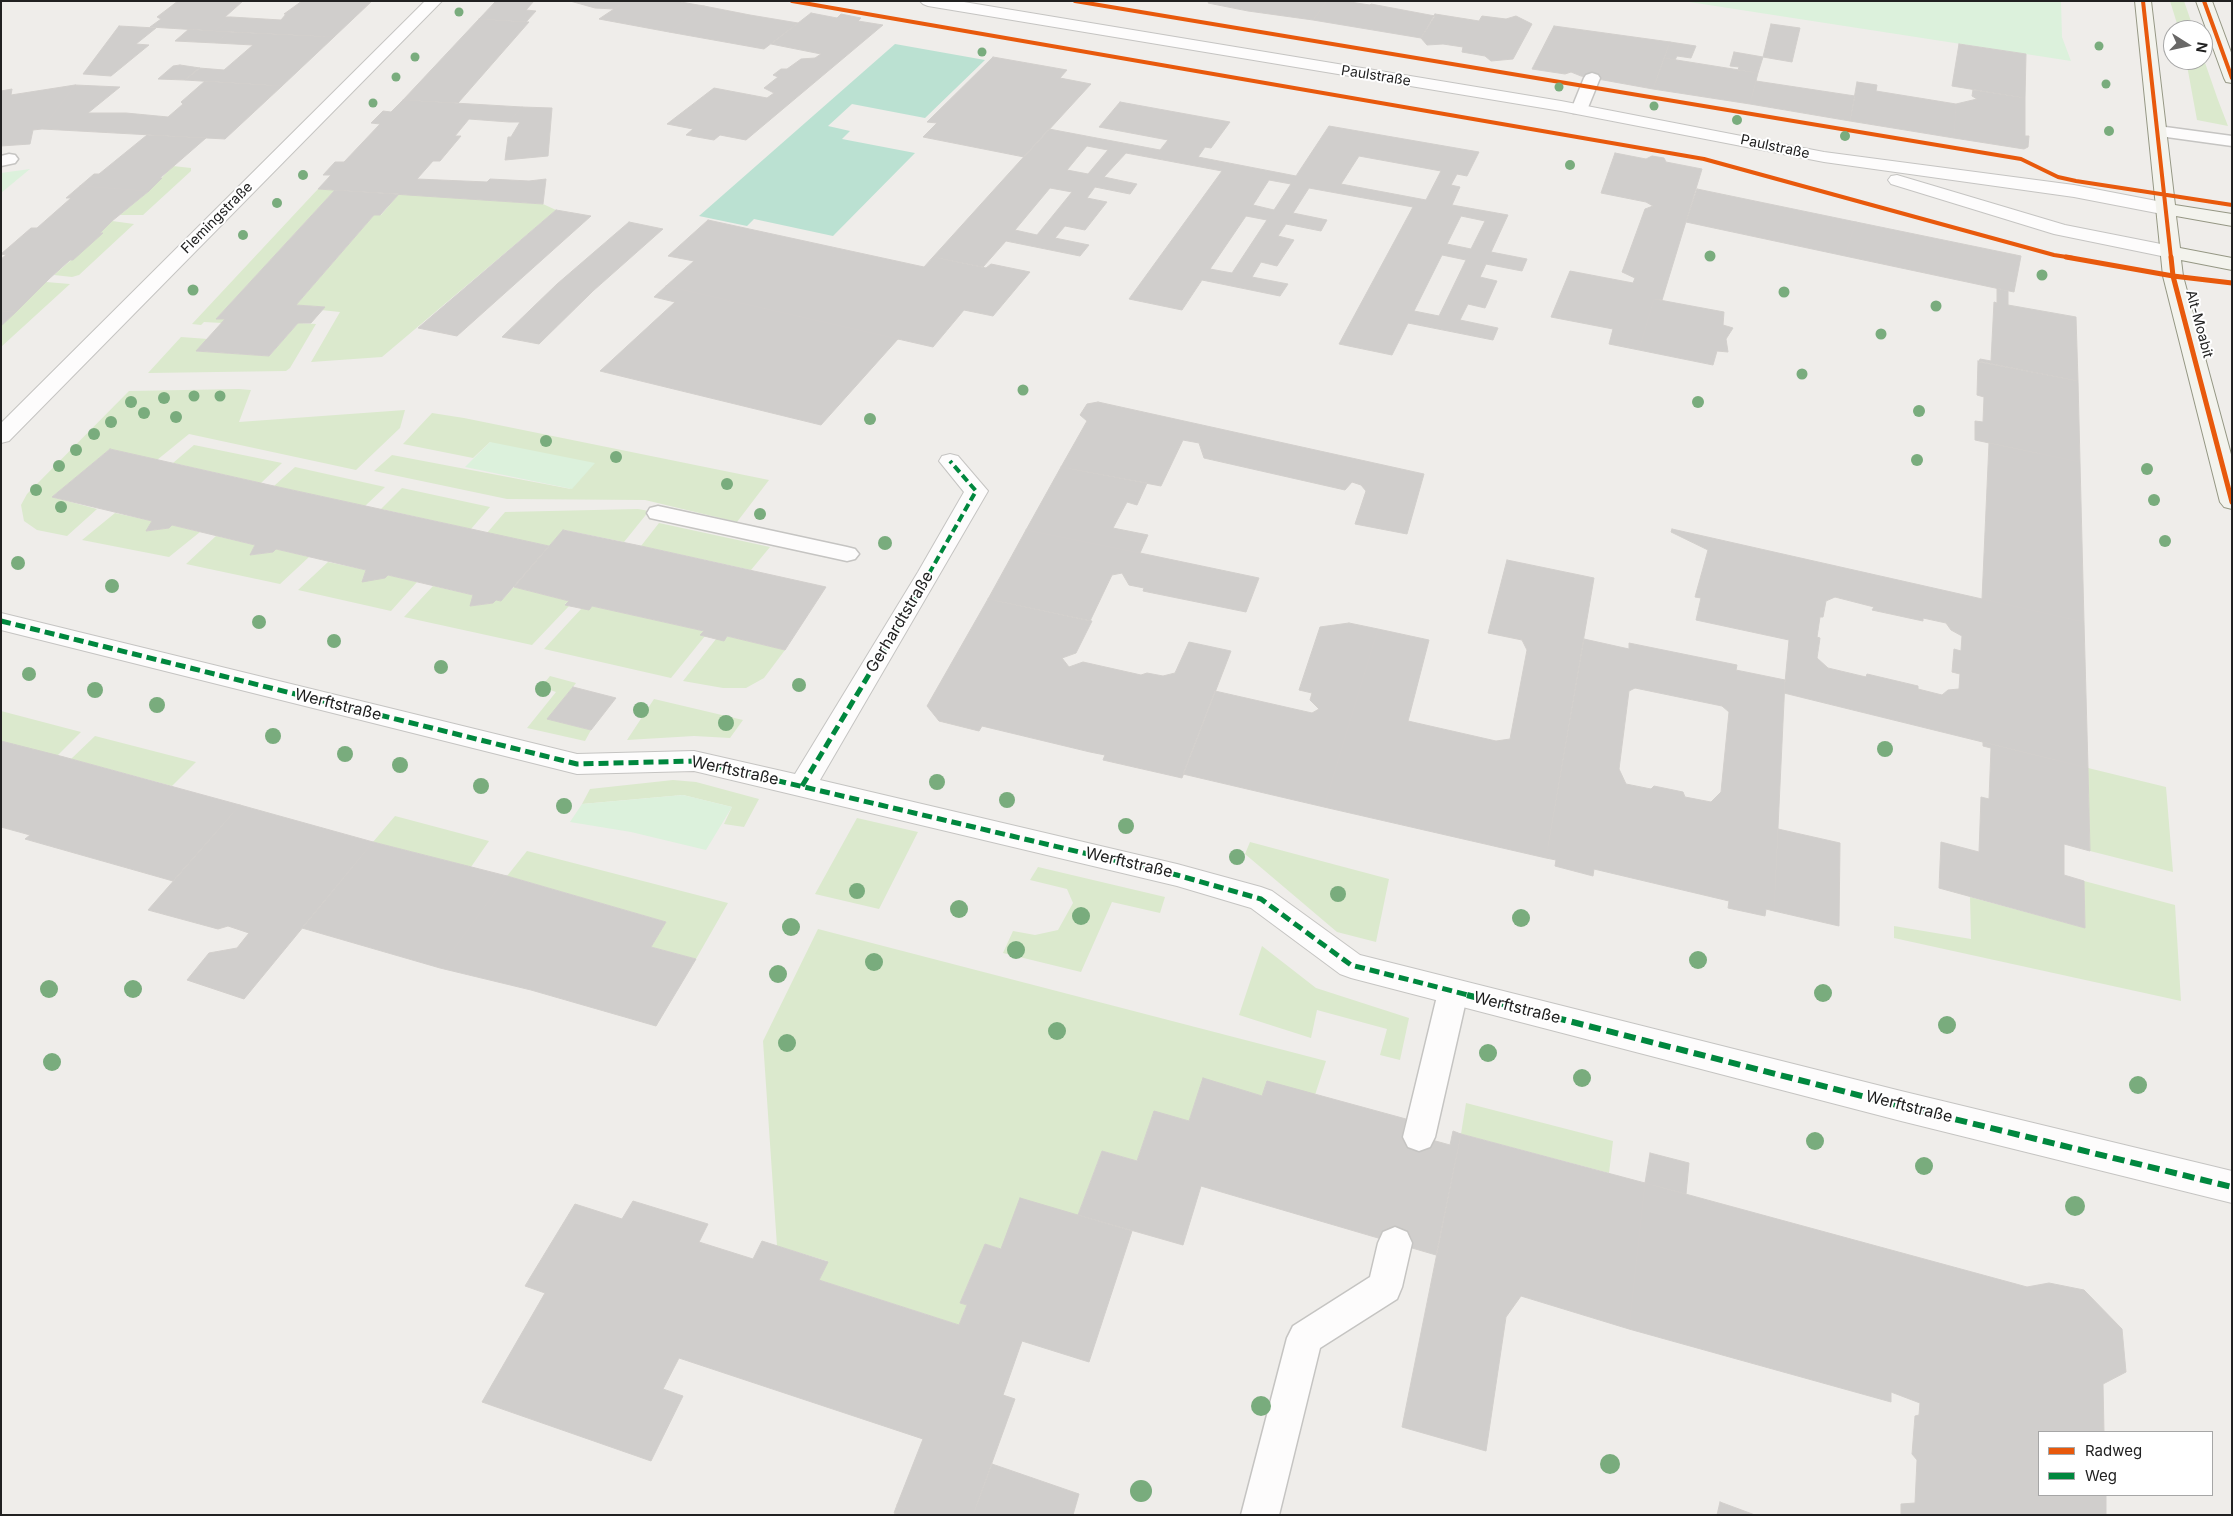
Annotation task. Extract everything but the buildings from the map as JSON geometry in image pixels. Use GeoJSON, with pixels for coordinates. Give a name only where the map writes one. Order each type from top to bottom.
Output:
{"type":"FeatureCollection","features":[{"type":"Feature","properties":{"kind":"main road","name":"Alt-Moabit"},"geometry":{"type":"LineString","coordinates":[[2144,1],[2173,276],[2232,502]]}},
{"type":"Feature","properties":{"kind":"main road"},"geometry":{"type":"LineString","coordinates":[[2204,1],[2232,78]]}},
{"type":"Feature","properties":{"kind":"main road","name":"Paulstraße"},"geometry":{"type":"LineString","coordinates":[[2167,209],[2232,220]]}},
{"type":"Feature","properties":{"kind":"main road"},"geometry":{"type":"LineString","coordinates":[[2171,252],[2232,264]]}},
{"type":"Feature","properties":{"kind":"street","name":"Flemingstraße"},"geometry":{"type":"LineString","coordinates":[[1,436],[434,1]]}},
{"type":"Feature","properties":{"kind":"street","name":"Paulstraße"},"geometry":{"type":"LineString","coordinates":[[928,1],[1696,130],[1824,157],[2074,191],[2167,209]]}},
{"type":"Feature","properties":{"kind":"street","name":"Paulstraße"},"geometry":{"type":"LineString","coordinates":[[1824,157],[2033,223],[2171,252]]}},
{"type":"Feature","properties":{"kind":"street","name":"Gerhardtstraße"},"geometry":{"type":"LineString","coordinates":[[802,786],[921,588],[976,491],[950,462]]}},
{"type":"Feature","properties":{"kind":"street","name":"Werftstraße"},"geometry":{"type":"LineString","coordinates":[[1,621],[577,764],[694,760],[1178,875],[1260,899],[1351,966],[2232,1187]]}},
{"type":"Feature","properties":{"kind":"lane"},"geometry":{"type":"LineString","coordinates":[[1579,110],[1592,78]]}},
{"type":"Feature","properties":{"kind":"lane"},"geometry":{"type":"LineString","coordinates":[[2158,131],[2232,141]]}},
{"type":"Feature","properties":{"kind":"lane"},"geometry":{"type":"LineString","coordinates":[[658,513],[847,554]]}},
{"type":"Feature","properties":{"kind":"lane"},"geometry":{"type":"LineString","coordinates":[[1419,1137],[1453,992]]}},
{"type":"Feature","properties":{"kind":"lane"},"geometry":{"type":"LineString","coordinates":[[1260,1515],[1305,1338],[1385,1288],[1394,1243]]}},
{"type":"Feature","properties":{"kind":"green space"},"geometry":{"type":"Polygon","coordinates":[[[1683,1],[2061,1],[2062,37],[2071,61],[1683,1]]]}},
{"type":"Feature","properties":{"kind":"green space"},"geometry":{"type":"Polygon","coordinates":[[[2170,1],[2184,1],[2191,20],[2176,20],[2170,1]]]}},
{"type":"Feature","properties":{"kind":"green space"},"geometry":{"type":"Polygon","coordinates":[[[895,44],[985,60],[925,118],[852,104],[828,126],[850,131],[842,139],[915,153],[833,236],[754,219],[747,226],[699,216],[895,44]]]}},
{"type":"Feature","properties":{"kind":"green space"},"geometry":{"type":"Polygon","coordinates":[[[2188,70],[2208,70],[2228,126],[2197,120],[2188,70]]]}},
{"type":"Feature","properties":{"kind":"green space"},"geometry":{"type":"Polygon","coordinates":[[[173,166],[191,168],[191,171],[143,215],[120,215],[149,191],[173,166]]]}},
{"type":"Feature","properties":{"kind":"green space"},"geometry":{"type":"Polygon","coordinates":[[[30,169],[1,193],[1,173],[30,169]]]}},
{"type":"Feature","properties":{"kind":"green space"},"geometry":{"type":"Polygon","coordinates":[[[318,189],[335,190],[217,318],[225,319],[222,323],[204,322],[201,325],[192,324],[318,189]]]}},
{"type":"Feature","properties":{"kind":"green space"},"geometry":{"type":"Polygon","coordinates":[[[399,194],[543,204],[556,210],[382,357],[311,362],[340,312],[321,310],[324,307],[296,305],[374,215],[381,215],[399,194]]]}},
{"type":"Feature","properties":{"kind":"green space"},"geometry":{"type":"Polygon","coordinates":[[[112,221],[134,224],[79,275],[72,277],[54,275],[102,233],[100,233],[112,221]]]}},
{"type":"Feature","properties":{"kind":"green space"},"geometry":{"type":"Polygon","coordinates":[[[46,282],[70,284],[1,347],[1,326],[46,282]]]}},
{"type":"Feature","properties":{"kind":"green space"},"geometry":{"type":"Polygon","coordinates":[[[298,323],[316,324],[290,368],[286,371],[148,373],[181,337],[208,339],[197,351],[269,356],[298,323]]]}},
{"type":"Feature","properties":{"kind":"green space"},"geometry":{"type":"Polygon","coordinates":[[[251,390],[239,422],[405,410],[400,428],[356,470],[189,434],[157,460],[110,449],[52,497],[97,509],[67,536],[37,530],[24,521],[21,505],[27,494],[129,391],[251,390]]]}},
{"type":"Feature","properties":{"kind":"green space"},"geometry":{"type":"Polygon","coordinates":[[[432,413],[769,480],[737,522],[645,500],[507,499],[374,471],[392,455],[571,489],[490,442],[473,458],[403,444],[432,413]]]}},
{"type":"Feature","properties":{"kind":"green space"},"geometry":{"type":"Polygon","coordinates":[[[490,442],[595,463],[572,489],[465,467],[490,442]]]}},
{"type":"Feature","properties":{"kind":"green space"},"geometry":{"type":"Polygon","coordinates":[[[194,445],[282,463],[261,483],[173,463],[194,445]]]}},
{"type":"Feature","properties":{"kind":"green space"},"geometry":{"type":"Polygon","coordinates":[[[295,467],[385,487],[365,506],[274,486],[295,467]]]}},
{"type":"Feature","properties":{"kind":"green space"},"geometry":{"type":"Polygon","coordinates":[[[402,488],[490,507],[471,529],[381,509],[402,488]]]}},
{"type":"Feature","properties":{"kind":"green space"},"geometry":{"type":"Polygon","coordinates":[[[638,509],[649,511],[624,542],[564,530],[549,546],[487,533],[505,512],[638,509]]]}},
{"type":"Feature","properties":{"kind":"green space"},"geometry":{"type":"Polygon","coordinates":[[[115,513],[152,521],[147,531],[169,528],[172,525],[200,532],[169,557],[82,540],[115,513]]]}},
{"type":"Feature","properties":{"kind":"green space"},"geometry":{"type":"Polygon","coordinates":[[[659,523],[770,547],[751,570],[641,546],[659,523]]]}},
{"type":"Feature","properties":{"kind":"green space"},"geometry":{"type":"Polygon","coordinates":[[[216,536],[255,545],[251,555],[273,552],[276,549],[309,557],[280,584],[186,564],[216,536]]]}},
{"type":"Feature","properties":{"kind":"green space"},"geometry":{"type":"Polygon","coordinates":[[[328,562],[366,570],[363,581],[385,578],[388,575],[417,582],[391,611],[298,590],[328,562]]]}},
{"type":"Feature","properties":{"kind":"green space"},"geometry":{"type":"Polygon","coordinates":[[[433,586],[473,595],[471,606],[493,603],[496,600],[501,601],[514,587],[569,601],[565,604],[569,606],[532,645],[404,617],[433,586]]]}},
{"type":"Feature","properties":{"kind":"green space"},"geometry":{"type":"Polygon","coordinates":[[[592,606],[704,631],[701,635],[705,636],[671,678],[544,649],[582,608],[592,606]]]}},
{"type":"Feature","properties":{"kind":"green space"},"geometry":{"type":"Polygon","coordinates":[[[727,636],[785,650],[764,678],[746,688],[723,688],[683,681],[716,639],[727,636]]]}},
{"type":"Feature","properties":{"kind":"green space"},"geometry":{"type":"Polygon","coordinates":[[[550,676],[576,683],[548,719],[591,730],[585,741],[527,728],[556,692],[541,687],[550,676]]]}},
{"type":"Feature","properties":{"kind":"green space"},"geometry":{"type":"Polygon","coordinates":[[[654,699],[743,720],[730,738],[694,736],[627,740],[654,699]]]}},
{"type":"Feature","properties":{"kind":"green space"},"geometry":{"type":"Polygon","coordinates":[[[1,711],[81,732],[57,756],[1,741],[1,711]]]}},
{"type":"Feature","properties":{"kind":"green space"},"geometry":{"type":"Polygon","coordinates":[[[95,736],[196,762],[172,786],[71,759],[95,736]]]}},
{"type":"Feature","properties":{"kind":"green space"},"geometry":{"type":"Polygon","coordinates":[[[2088,768],[2166,787],[2173,872],[2090,851],[2088,768]]]}},
{"type":"Feature","properties":{"kind":"green space"},"geometry":{"type":"Polygon","coordinates":[[[673,780],[696,782],[759,799],[744,827],[724,824],[732,807],[683,795],[582,804],[590,789],[673,780]]]}},
{"type":"Feature","properties":{"kind":"green space"},"geometry":{"type":"Polygon","coordinates":[[[683,795],[732,807],[706,850],[631,832],[570,822],[582,804],[683,795]]]}},
{"type":"Feature","properties":{"kind":"green space"},"geometry":{"type":"Polygon","coordinates":[[[395,816],[489,841],[471,867],[373,842],[395,816]]]}},
{"type":"Feature","properties":{"kind":"green space"},"geometry":{"type":"Polygon","coordinates":[[[857,818],[918,832],[879,909],[815,894],[857,818]]]}},
{"type":"Feature","properties":{"kind":"green space"},"geometry":{"type":"Polygon","coordinates":[[[1250,842],[1389,879],[1376,942],[1337,932],[1245,854],[1250,842]]]}},
{"type":"Feature","properties":{"kind":"green space"},"geometry":{"type":"Polygon","coordinates":[[[527,851],[728,903],[696,959],[651,947],[666,922],[507,876],[527,851]]]}},
{"type":"Feature","properties":{"kind":"green space"},"geometry":{"type":"Polygon","coordinates":[[[1038,867],[1165,897],[1160,913],[1112,902],[1081,972],[1003,953],[1013,931],[1035,935],[1058,930],[1073,903],[1067,889],[1030,880],[1038,867]]]}},
{"type":"Feature","properties":{"kind":"green space"},"geometry":{"type":"Polygon","coordinates":[[[2084,881],[2175,905],[2181,1001],[1894,938],[1894,926],[1971,939],[1970,897],[2085,928],[2084,881]]]}},
{"type":"Feature","properties":{"kind":"green space"},"geometry":{"type":"Polygon","coordinates":[[[818,929],[1326,1061],[1315,1095],[1267,1082],[1262,1096],[1203,1079],[1189,1121],[1154,1112],[1137,1161],[1102,1151],[1078,1215],[1001,1249],[985,1244],[960,1303],[967,1305],[959,1325],[819,1280],[827,1261],[777,1246],[763,1041],[818,929]]]}},
{"type":"Feature","properties":{"kind":"green space"},"geometry":{"type":"Polygon","coordinates":[[[1262,946],[1316,988],[1409,1018],[1400,1060],[1380,1055],[1387,1029],[1317,1010],[1311,1038],[1239,1015],[1262,946]]]}},
{"type":"Feature","properties":{"kind":"green space"},"geometry":{"type":"Polygon","coordinates":[[[1466,1103],[1613,1141],[1609,1173],[1461,1134],[1466,1103]]]}},
{"type":"Feature","properties":{"kind":"marked path"},"geometry":{"type":"LineString","coordinates":[[802,786],[930,572],[976,491],[950,461]]}},
{"type":"Feature","properties":{"kind":"marked path"},"geometry":{"type":"LineString","coordinates":[[1,621],[577,764],[694,761],[1177,875],[1261,899],[1351,965],[1901,1106],[2232,1187]]}},
{"type":"Feature","properties":{"kind":"cycle path"},"geometry":{"type":"LineString","coordinates":[[792,1],[1704,159],[2054,255],[2173,276],[2232,283]]}},
{"type":"Feature","properties":{"kind":"cycle path"},"geometry":{"type":"LineString","coordinates":[[1075,1],[2021,159],[2058,177],[2076,181],[2232,205]]}},
{"type":"Feature","properties":{"kind":"cycle path"},"geometry":{"type":"LineString","coordinates":[[2143,1],[2173,276],[2232,502]]}},
{"type":"Feature","properties":{"kind":"cycle path"},"geometry":{"type":"LineString","coordinates":[[2204,1],[2232,78]]}}]}
